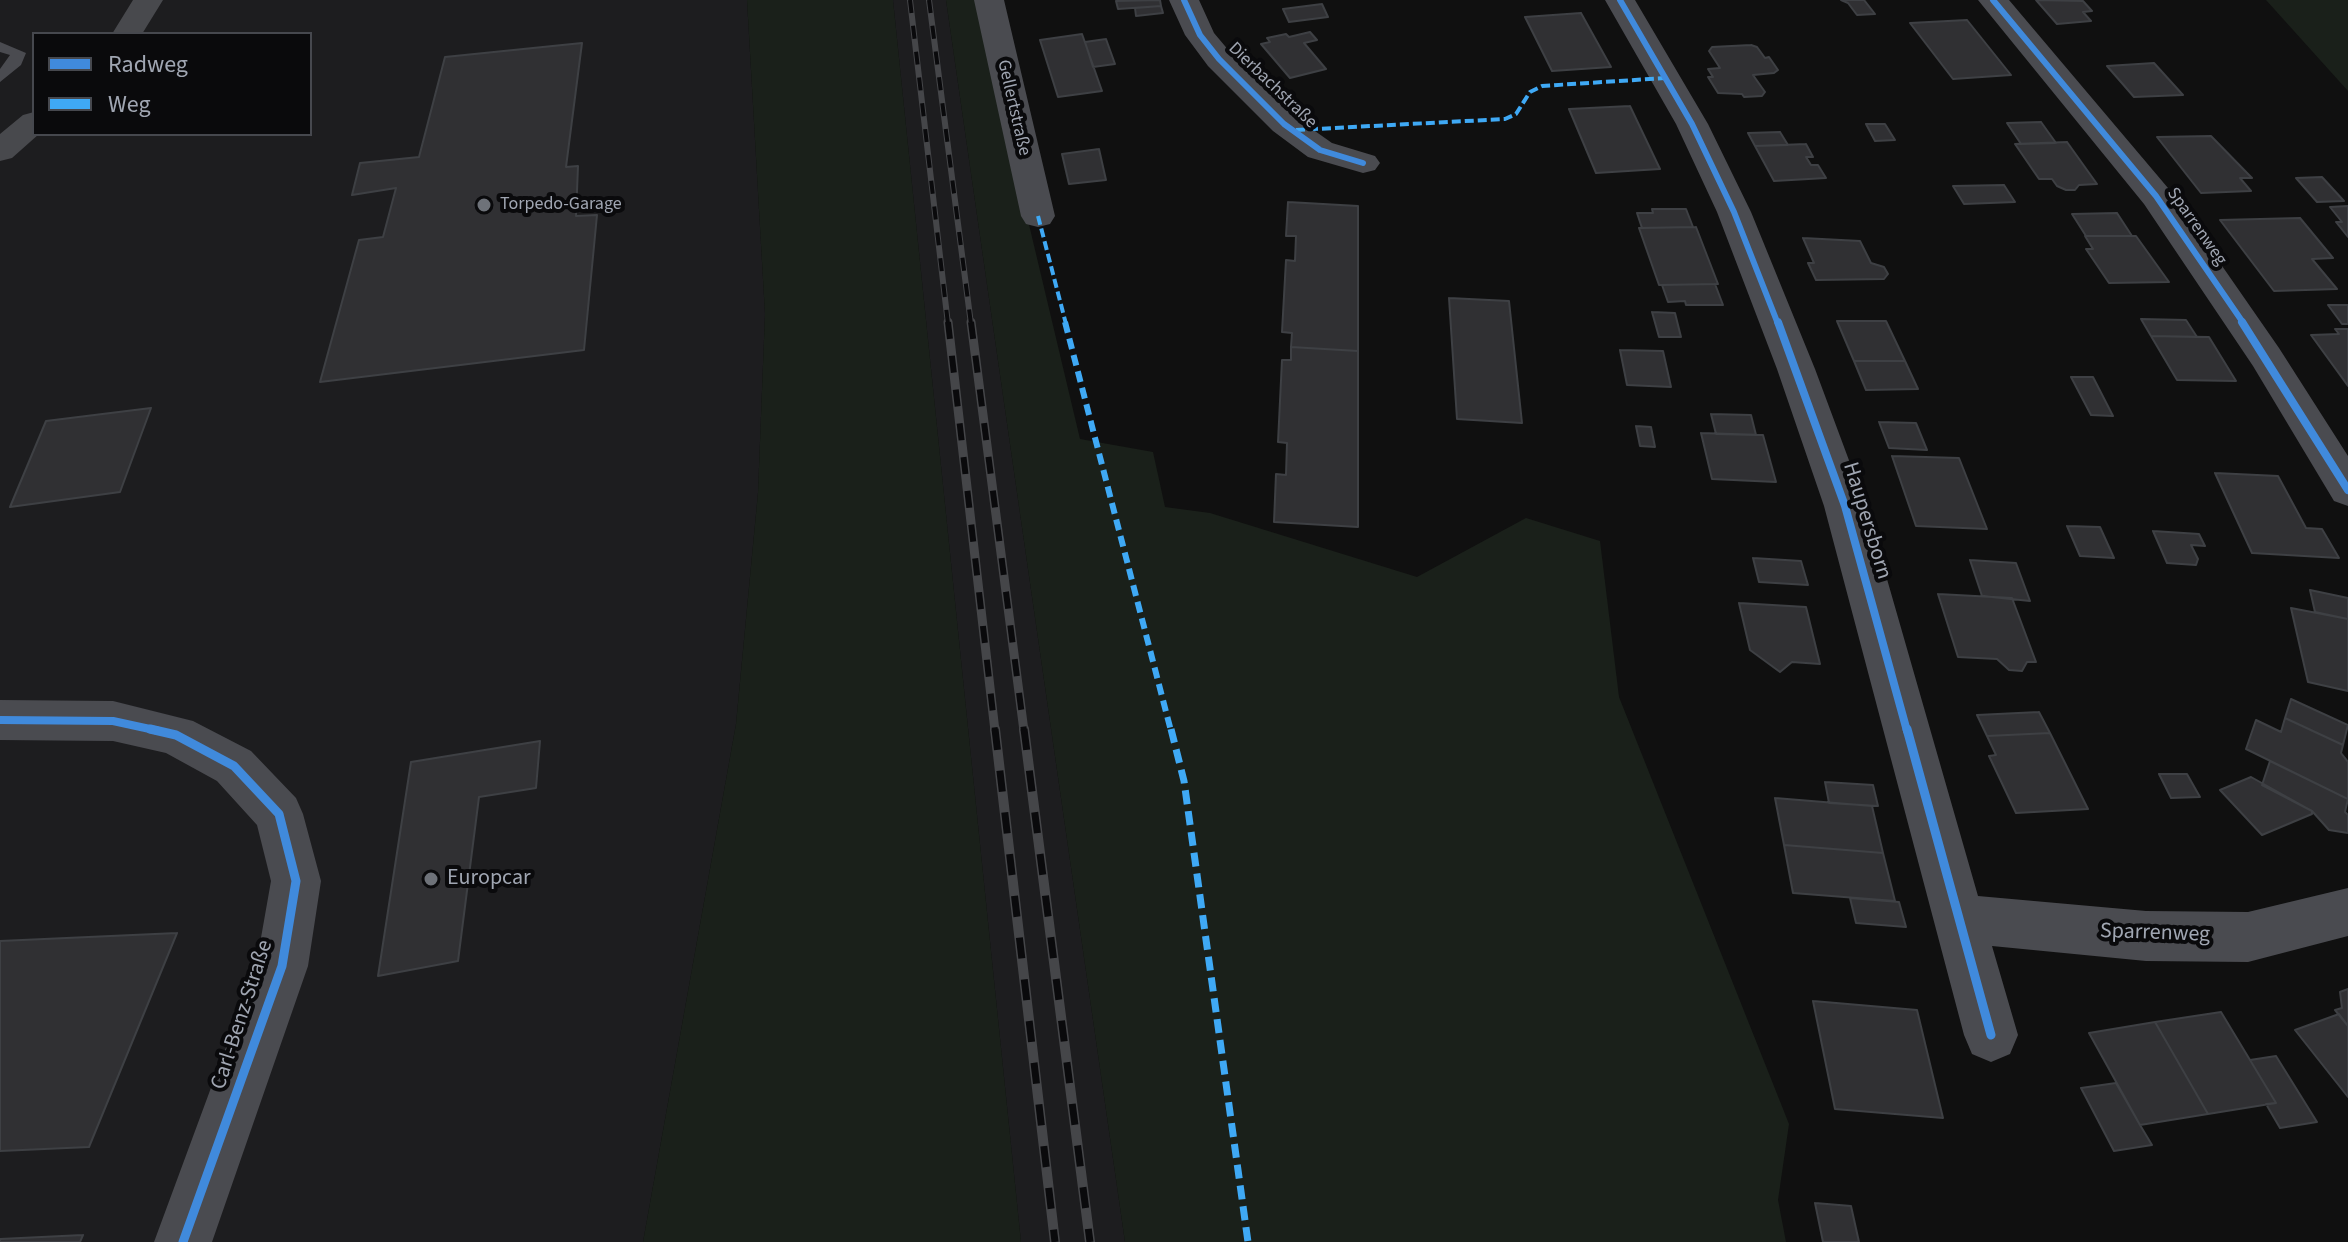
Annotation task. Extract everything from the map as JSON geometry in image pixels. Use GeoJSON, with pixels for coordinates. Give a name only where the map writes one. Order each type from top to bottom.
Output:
{"type":"FeatureCollection","features":[{"type":"Feature","properties":{"kind":"street"},"geometry":{"type":"LineString","coordinates":[[128,32],[148,0]]}},
{"type":"Feature","properties":{"kind":"street","name":"Gellertstraße"},"geometry":{"type":"LineString","coordinates":[[989,0],[1038,216]]}},
{"type":"Feature","properties":{"kind":"street","name":"Dierbachstraße"},"geometry":{"type":"LineString","coordinates":[[1184,0],[1200,35],[1219,59],[1284,124],[1320,150],[1363,163]]}},
{"type":"Feature","properties":{"kind":"street","name":"Haupersborn"},"geometry":{"type":"LineString","coordinates":[[1620,0],[1692,124],[1722,187],[1796,369],[1845,506],[1991,1035]]}},
{"type":"Feature","properties":{"kind":"street","name":"Sparrenweg"},"geometry":{"type":"LineString","coordinates":[[1993,0],[2156,196],[2266,357],[2348,490]]}},
{"type":"Feature","properties":{"kind":"street"},"geometry":{"type":"LineString","coordinates":[[0,142],[32,121]]}},
{"type":"Feature","properties":{"kind":"street"},"geometry":{"type":"LineString","coordinates":[[0,151],[32,122]]}},
{"type":"Feature","properties":{"kind":"street","name":"Carl-Benz-Straße"},"geometry":{"type":"LineString","coordinates":[[0,720],[113,721],[176,735],[234,766],[279,814],[296,881],[282,966],[183,1242]]}},
{"type":"Feature","properties":{"kind":"street","name":"Sparrenweg"},"geometry":{"type":"LineString","coordinates":[[1960,919],[2146,936],[2248,937],[2348,912]]}},
{"type":"Feature","properties":{"kind":"lane"},"geometry":{"type":"LineString","coordinates":[[0,47],[18,53],[16,62],[0,77]]}},
{"type":"Feature","properties":{"kind":"shaded area"},"geometry":{"type":"Polygon","coordinates":[[[0,0],[747,0],[765,314],[758,493],[736,724],[643,1242],[0,1242],[0,0]]]}},
{"type":"Feature","properties":{"kind":"shaded area"},"geometry":{"type":"Polygon","coordinates":[[[747,0],[893,0],[1021,1242],[643,1242],[736,724],[758,493],[765,314],[747,0]]]}},
{"type":"Feature","properties":{"kind":"shaded area"},"geometry":{"type":"Polygon","coordinates":[[[893,0],[946,0],[1125,1242],[1021,1242],[893,0]]]}},
{"type":"Feature","properties":{"kind":"shaded area"},"geometry":{"type":"Polygon","coordinates":[[[946,0],[979,0],[983,31],[1080,439],[1153,452],[1165,507],[1210,513],[1417,577],[1526,518],[1600,541],[1619,697],[1789,1124],[1778,1200],[1786,1242],[1125,1242],[946,0]]]}},
{"type":"Feature","properties":{"kind":"shaded area"},"geometry":{"type":"Polygon","coordinates":[[[2266,0],[2348,0],[2348,91],[2266,0]]]}},
{"type":"Feature","properties":{"kind":"building"},"geometry":{"type":"Polygon","coordinates":[[[1160,0],[1161,6],[1118,9],[1116,1],[1160,0]]]}},
{"type":"Feature","properties":{"kind":"building"},"geometry":{"type":"Polygon","coordinates":[[[1841,0],[1864,0],[1875,14],[1857,15],[1848,3],[1841,0]]]}},
{"type":"Feature","properties":{"kind":"building"},"geometry":{"type":"Polygon","coordinates":[[[2036,0],[2083,1],[2092,11],[2083,12],[2091,21],[2057,24],[2036,0]]]}},
{"type":"Feature","properties":{"kind":"building"},"geometry":{"type":"Polygon","coordinates":[[[1322,4],[1328,17],[1289,22],[1283,9],[1322,4]]]}},
{"type":"Feature","properties":{"kind":"building"},"geometry":{"type":"Polygon","coordinates":[[[1161,6],[1163,13],[1136,16],[1135,8],[1161,6]]]}},
{"type":"Feature","properties":{"kind":"building"},"geometry":{"type":"Polygon","coordinates":[[[1581,13],[1611,67],[1552,71],[1525,17],[1581,13]]]}},
{"type":"Feature","properties":{"kind":"building"},"geometry":{"type":"Polygon","coordinates":[[[1967,20],[2011,75],[1953,79],[1910,23],[1967,20]]]}},
{"type":"Feature","properties":{"kind":"building"},"geometry":{"type":"Polygon","coordinates":[[[1310,32],[1317,40],[1304,43],[1326,69],[1290,78],[1261,44],[1270,42],[1267,38],[1310,32]]]}},
{"type":"Feature","properties":{"kind":"building"},"geometry":{"type":"Polygon","coordinates":[[[1082,34],[1102,91],[1058,97],[1040,40],[1082,34]]]}},
{"type":"Feature","properties":{"kind":"building"},"geometry":{"type":"Polygon","coordinates":[[[1106,39],[1115,64],[1093,67],[1085,42],[1106,39]]]}},
{"type":"Feature","properties":{"kind":"building","name":"Torpedo-Garage"},"geometry":{"type":"Polygon","coordinates":[[[582,43],[566,167],[578,166],[576,216],[597,215],[584,350],[320,382],[359,240],[383,237],[396,188],[352,195],[360,163],[419,157],[445,57],[582,43]]]}},
{"type":"Feature","properties":{"kind":"building"},"geometry":{"type":"Polygon","coordinates":[[[1712,47],[1757,47],[1765,58],[1769,57],[1778,70],[1753,75],[1765,92],[1762,96],[1744,97],[1742,94],[1718,93],[1708,77],[1713,77],[1708,69],[1720,68],[1709,51],[1712,47]]]}},
{"type":"Feature","properties":{"kind":"building"},"geometry":{"type":"Polygon","coordinates":[[[2154,63],[2183,95],[2134,97],[2107,66],[2154,63]]]}},
{"type":"Feature","properties":{"kind":"building"},"geometry":{"type":"Polygon","coordinates":[[[1630,106],[1660,169],[1596,173],[1569,109],[1630,106]]]}},
{"type":"Feature","properties":{"kind":"building"},"geometry":{"type":"Polygon","coordinates":[[[2041,122],[2056,143],[2021,144],[2007,123],[2041,122]]]}},
{"type":"Feature","properties":{"kind":"building"},"geometry":{"type":"Polygon","coordinates":[[[1866,124],[1885,124],[1895,140],[1875,141],[1866,124]]]}},
{"type":"Feature","properties":{"kind":"building"},"geometry":{"type":"Polygon","coordinates":[[[1780,132],[1788,145],[1755,146],[1748,133],[1780,132]]]}},
{"type":"Feature","properties":{"kind":"building"},"geometry":{"type":"Polygon","coordinates":[[[2211,136],[2252,178],[2240,178],[2251,191],[2201,193],[2157,137],[2211,136]]]}},
{"type":"Feature","properties":{"kind":"building"},"geometry":{"type":"Polygon","coordinates":[[[2067,142],[2097,184],[2079,185],[2075,190],[2066,190],[2057,186],[2052,179],[2039,179],[2015,144],[2067,142]]]}},
{"type":"Feature","properties":{"kind":"building"},"geometry":{"type":"Polygon","coordinates":[[[1806,144],[1813,157],[1806,157],[1811,165],[1818,165],[1826,178],[1774,181],[1755,146],[1806,144]]]}},
{"type":"Feature","properties":{"kind":"building"},"geometry":{"type":"Polygon","coordinates":[[[1099,149],[1106,180],[1069,184],[1062,154],[1099,149]]]}},
{"type":"Feature","properties":{"kind":"building"},"geometry":{"type":"Polygon","coordinates":[[[2322,177],[2344,201],[2317,202],[2296,178],[2322,177]]]}},
{"type":"Feature","properties":{"kind":"building"},"geometry":{"type":"Polygon","coordinates":[[[2004,185],[2015,202],[1964,204],[1953,186],[2004,185]]]}},
{"type":"Feature","properties":{"kind":"building"},"geometry":{"type":"Polygon","coordinates":[[[1288,202],[1358,206],[1358,351],[1291,347],[1292,333],[1282,332],[1286,260],[1295,261],[1296,236],[1286,236],[1288,202]]]}},
{"type":"Feature","properties":{"kind":"building"},"geometry":{"type":"Polygon","coordinates":[[[2348,206],[2348,237],[2336,222],[2342,222],[2330,207],[2348,206]]]}},
{"type":"Feature","properties":{"kind":"building"},"geometry":{"type":"Polygon","coordinates":[[[1652,209],[1686,209],[1693,227],[1642,228],[1637,213],[1653,213],[1652,209]]]}},
{"type":"Feature","properties":{"kind":"building"},"geometry":{"type":"Polygon","coordinates":[[[2117,213],[2132,236],[2086,236],[2072,214],[2117,213]]]}},
{"type":"Feature","properties":{"kind":"building"},"geometry":{"type":"Polygon","coordinates":[[[2300,218],[2333,258],[2312,259],[2337,289],[2274,291],[2220,220],[2300,218]]]}},
{"type":"Feature","properties":{"kind":"building"},"geometry":{"type":"Polygon","coordinates":[[[1696,227],[1718,284],[1659,285],[1639,228],[1696,227]]]}},
{"type":"Feature","properties":{"kind":"building"},"geometry":{"type":"Polygon","coordinates":[[[2085,236],[2136,236],[2169,282],[2109,283],[2086,249],[2093,249],[2085,236]]]}},
{"type":"Feature","properties":{"kind":"building"},"geometry":{"type":"Polygon","coordinates":[[[1803,238],[1860,241],[1871,263],[1884,267],[1888,274],[1884,279],[1816,280],[1808,263],[1814,263],[1803,238]]]}},
{"type":"Feature","properties":{"kind":"building"},"geometry":{"type":"Polygon","coordinates":[[[1715,284],[1723,305],[1668,302],[1662,285],[1715,284]]]}},
{"type":"Feature","properties":{"kind":"building"},"geometry":{"type":"Polygon","coordinates":[[[1449,298],[1509,301],[1522,423],[1457,419],[1449,298]]]}},
{"type":"Feature","properties":{"kind":"building"},"geometry":{"type":"Polygon","coordinates":[[[2328,305],[2348,305],[2348,324],[2342,324],[2328,305]]]}},
{"type":"Feature","properties":{"kind":"building"},"geometry":{"type":"Polygon","coordinates":[[[1652,312],[1675,313],[1681,337],[1659,337],[1652,312]]]}},
{"type":"Feature","properties":{"kind":"building"},"geometry":{"type":"Polygon","coordinates":[[[2141,319],[2186,320],[2197,337],[2151,336],[2141,319]]]}},
{"type":"Feature","properties":{"kind":"building"},"geometry":{"type":"Polygon","coordinates":[[[1837,321],[1886,321],[1905,361],[1854,361],[1837,321]]]}},
{"type":"Feature","properties":{"kind":"building"},"geometry":{"type":"Polygon","coordinates":[[[2335,329],[2348,329],[2348,386],[2311,335],[2339,334],[2335,329]]]}},
{"type":"Feature","properties":{"kind":"building"},"geometry":{"type":"Polygon","coordinates":[[[2151,336],[2209,337],[2236,381],[2177,380],[2151,336]]]}},
{"type":"Feature","properties":{"kind":"building"},"geometry":{"type":"Polygon","coordinates":[[[1291,347],[1358,351],[1358,527],[1274,522],[1276,474],[1286,475],[1287,443],[1278,442],[1282,360],[1291,360],[1291,347]]]}},
{"type":"Feature","properties":{"kind":"building"},"geometry":{"type":"Polygon","coordinates":[[[1620,350],[1663,351],[1671,387],[1627,385],[1620,350]]]}},
{"type":"Feature","properties":{"kind":"building"},"geometry":{"type":"Polygon","coordinates":[[[1854,361],[1905,361],[1918,389],[1866,390],[1854,361]]]}},
{"type":"Feature","properties":{"kind":"building"},"geometry":{"type":"Polygon","coordinates":[[[2071,377],[2093,377],[2113,416],[2091,415],[2071,377]]]}},
{"type":"Feature","properties":{"kind":"building"},"geometry":{"type":"Polygon","coordinates":[[[151,408],[120,492],[10,507],[46,421],[151,408]]]}},
{"type":"Feature","properties":{"kind":"building"},"geometry":{"type":"Polygon","coordinates":[[[1711,414],[1751,415],[1756,435],[1716,434],[1711,414]]]}},
{"type":"Feature","properties":{"kind":"building"},"geometry":{"type":"Polygon","coordinates":[[[1879,422],[1916,423],[1927,450],[1889,448],[1879,422]]]}},
{"type":"Feature","properties":{"kind":"building"},"geometry":{"type":"Polygon","coordinates":[[[1636,426],[1651,427],[1655,447],[1640,446],[1636,426]]]}},
{"type":"Feature","properties":{"kind":"building"},"geometry":{"type":"Polygon","coordinates":[[[1701,433],[1763,435],[1776,482],[1712,479],[1701,433]]]}},
{"type":"Feature","properties":{"kind":"building"},"geometry":{"type":"Polygon","coordinates":[[[1892,456],[1959,458],[1987,529],[1916,526],[1892,456]]]}},
{"type":"Feature","properties":{"kind":"building"},"geometry":{"type":"Polygon","coordinates":[[[2215,473],[2278,476],[2306,528],[2322,529],[2339,558],[2252,553],[2215,473]]]}},
{"type":"Feature","properties":{"kind":"building"},"geometry":{"type":"Polygon","coordinates":[[[2067,526],[2100,527],[2114,558],[2080,556],[2067,526]]]}},
{"type":"Feature","properties":{"kind":"building"},"geometry":{"type":"Polygon","coordinates":[[[2153,531],[2199,534],[2205,546],[2191,545],[2198,559],[2196,565],[2167,563],[2153,531]]]}},
{"type":"Feature","properties":{"kind":"building"},"geometry":{"type":"Polygon","coordinates":[[[1753,558],[1801,561],[1808,585],[1759,582],[1753,558]]]}},
{"type":"Feature","properties":{"kind":"building"},"geometry":{"type":"Polygon","coordinates":[[[1970,560],[2016,563],[2030,601],[1982,596],[1970,560]]]}},
{"type":"Feature","properties":{"kind":"building"},"geometry":{"type":"Polygon","coordinates":[[[2310,590],[2348,598],[2348,619],[2315,612],[2310,590]]]}},
{"type":"Feature","properties":{"kind":"building"},"geometry":{"type":"Polygon","coordinates":[[[1938,594],[2012,598],[2036,662],[2027,662],[2022,671],[2009,670],[1997,659],[1958,657],[1938,594]]]}},
{"type":"Feature","properties":{"kind":"building"},"geometry":{"type":"Polygon","coordinates":[[[1739,603],[1806,607],[1820,664],[1792,662],[1780,672],[1750,650],[1739,603]]]}},
{"type":"Feature","properties":{"kind":"building"},"geometry":{"type":"Polygon","coordinates":[[[2291,608],[2348,619],[2348,691],[2308,682],[2291,608]]]}},
{"type":"Feature","properties":{"kind":"building"},"geometry":{"type":"Polygon","coordinates":[[[2291,699],[2348,725],[2343,745],[2285,718],[2291,699]]]}},
{"type":"Feature","properties":{"kind":"building"},"geometry":{"type":"Polygon","coordinates":[[[2039,712],[2050,733],[1987,736],[1977,715],[2039,712]]]}},
{"type":"Feature","properties":{"kind":"building"},"geometry":{"type":"Polygon","coordinates":[[[2285,718],[2343,745],[2341,753],[2348,762],[2348,799],[2246,749],[2256,720],[2281,732],[2285,718]]]}},
{"type":"Feature","properties":{"kind":"building"},"geometry":{"type":"Polygon","coordinates":[[[2050,733],[2088,809],[2016,813],[1989,756],[1996,755],[1987,736],[2050,733]]]}},
{"type":"Feature","properties":{"kind":"building","name":"Europcar"},"geometry":{"type":"Polygon","coordinates":[[[540,741],[536,788],[479,797],[458,961],[378,976],[411,762],[540,741]]]}},
{"type":"Feature","properties":{"kind":"building"},"geometry":{"type":"Polygon","coordinates":[[[2270,761],[2348,799],[2345,812],[2348,815],[2348,833],[2329,830],[2312,811],[2262,785],[2270,761]]]}},
{"type":"Feature","properties":{"kind":"building"},"geometry":{"type":"Polygon","coordinates":[[[2159,774],[2187,774],[2200,797],[2171,798],[2159,774]]]}},
{"type":"Feature","properties":{"kind":"building"},"geometry":{"type":"Polygon","coordinates":[[[2251,777],[2312,811],[2312,814],[2262,835],[2220,790],[2251,777]]]}},
{"type":"Feature","properties":{"kind":"building"},"geometry":{"type":"Polygon","coordinates":[[[1825,782],[1873,785],[1878,806],[1829,803],[1825,782]]]}},
{"type":"Feature","properties":{"kind":"building"},"geometry":{"type":"Polygon","coordinates":[[[1775,798],[1872,806],[1883,853],[1784,845],[1775,798]]]}},
{"type":"Feature","properties":{"kind":"building"},"geometry":{"type":"Polygon","coordinates":[[[1784,845],[1883,853],[1895,901],[1793,893],[1784,845]]]}},
{"type":"Feature","properties":{"kind":"building"},"geometry":{"type":"Polygon","coordinates":[[[1850,898],[1899,902],[1906,927],[1856,923],[1850,898]]]}},
{"type":"Feature","properties":{"kind":"building"},"geometry":{"type":"Polygon","coordinates":[[[177,933],[89,1147],[0,1151],[0,941],[177,933]]]}},
{"type":"Feature","properties":{"kind":"building"},"geometry":{"type":"Polygon","coordinates":[[[2348,989],[2348,1026],[2335,1010],[2342,1008],[2340,992],[2348,989]]]}},
{"type":"Feature","properties":{"kind":"building"},"geometry":{"type":"Polygon","coordinates":[[[1813,1001],[1917,1010],[1943,1118],[1835,1109],[1813,1001]]]}},
{"type":"Feature","properties":{"kind":"building"},"geometry":{"type":"Polygon","coordinates":[[[2221,1012],[2276,1103],[2208,1114],[2155,1022],[2221,1012]]]}},
{"type":"Feature","properties":{"kind":"building"},"geometry":{"type":"Polygon","coordinates":[[[2339,1014],[2348,1026],[2348,1097],[2295,1030],[2339,1014]]]}},
{"type":"Feature","properties":{"kind":"building"},"geometry":{"type":"Polygon","coordinates":[[[2155,1022],[2208,1114],[2140,1125],[2089,1033],[2155,1022]]]}},
{"type":"Feature","properties":{"kind":"building"},"geometry":{"type":"Polygon","coordinates":[[[2276,1056],[2317,1122],[2280,1128],[2266,1104],[2276,1103],[2250,1060],[2276,1056]]]}},
{"type":"Feature","properties":{"kind":"building"},"geometry":{"type":"Polygon","coordinates":[[[2116,1083],[2152,1145],[2114,1151],[2081,1088],[2116,1083]]]}},
{"type":"Feature","properties":{"kind":"building"},"geometry":{"type":"Polygon","coordinates":[[[1815,1203],[1851,1206],[1859,1242],[1823,1242],[1815,1203]]]}},
{"type":"Feature","properties":{"kind":"building"},"geometry":{"type":"Polygon","coordinates":[[[83,1235],[80,1242],[0,1242],[0,1239],[83,1235]]]}},
{"type":"Feature","properties":{"kind":"railway"},"geometry":{"type":"LineString","coordinates":[[910,0],[948,324]]}},
{"type":"Feature","properties":{"kind":"railway"},"geometry":{"type":"LineString","coordinates":[[929,0],[971,324]]}},
{"type":"Feature","properties":{"kind":"railway"},"geometry":{"type":"LineString","coordinates":[[948,322],[995,731]]}},
{"type":"Feature","properties":{"kind":"railway"},"geometry":{"type":"LineString","coordinates":[[971,322],[1024,731]]}},
{"type":"Feature","properties":{"kind":"railway"},"geometry":{"type":"LineString","coordinates":[[995,729],[1055,1242]]}},
{"type":"Feature","properties":{"kind":"railway"},"geometry":{"type":"LineString","coordinates":[[1024,729],[1090,1242]]}},
{"type":"Feature","properties":{"kind":"marked path"},"geometry":{"type":"LineString","coordinates":[[1296,130],[1505,119],[1516,114],[1530,92],[1542,86],[1665,78]]}},
{"type":"Feature","properties":{"kind":"marked path"},"geometry":{"type":"LineString","coordinates":[[1038,216],[1184,781],[1248,1242]]}},
{"type":"Feature","properties":{"kind":"cycle path"},"geometry":{"type":"LineString","coordinates":[[1184,0],[1200,35],[1219,59],[1284,124],[1320,150],[1363,163]]}},
{"type":"Feature","properties":{"kind":"cycle path"},"geometry":{"type":"LineString","coordinates":[[1620,0],[1692,124],[1734,212],[1796,369],[1845,506],[1991,1035]]}},
{"type":"Feature","properties":{"kind":"cycle path"},"geometry":{"type":"LineString","coordinates":[[1993,0],[2156,196],[2266,357],[2348,490]]}},
{"type":"Feature","properties":{"kind":"cycle path"},"geometry":{"type":"LineString","coordinates":[[0,720],[113,721],[176,735],[234,766],[279,814],[296,881],[282,966],[183,1242]]}},
{"type":"Feature","properties":{"kind":"place","name":"Torpedo-Garage"},"geometry":{"type":"Point","coordinates":[484,205]}},
{"type":"Feature","properties":{"kind":"place","name":"Europcar"},"geometry":{"type":"Point","coordinates":[431,879]}}]}
